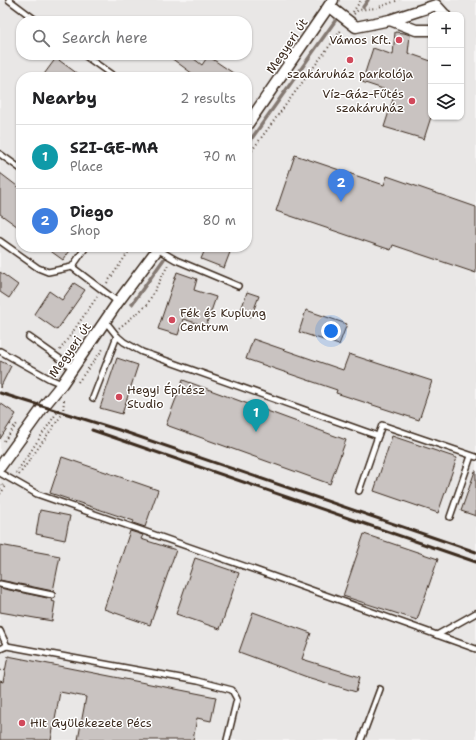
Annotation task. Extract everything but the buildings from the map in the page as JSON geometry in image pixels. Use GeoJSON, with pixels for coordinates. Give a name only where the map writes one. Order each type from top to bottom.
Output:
{"type":"FeatureCollection","features":[{"type":"Feature","properties":{"kind":"street"},"geometry":{"type":"LineString","coordinates":[[331,3],[348,21],[356,27],[390,20],[436,5],[442,12]]}},
{"type":"Feature","properties":{"kind":"street","name":"Megyeri út"},"geometry":{"type":"LineString","coordinates":[[252,118],[331,3]]}},
{"type":"Feature","properties":{"kind":"street"},"geometry":{"type":"LineString","coordinates":[[390,20],[416,30],[428,30]]}},
{"type":"Feature","properties":{"kind":"street","name":"Megyeri út"},"geometry":{"type":"LineString","coordinates":[[0,467],[44,406],[62,384],[106,322],[118,302],[155,252]]}},
{"type":"Feature","properties":{"kind":"lane"},"geometry":{"type":"LineString","coordinates":[[9,0],[30,16]]}},
{"type":"Feature","properties":{"kind":"lane"},"geometry":{"type":"LineString","coordinates":[[91,60],[107,72]]}},
{"type":"Feature","properties":{"kind":"lane"},"geometry":{"type":"LineString","coordinates":[[0,154],[16,165]]}},
{"type":"Feature","properties":{"kind":"lane"},"geometry":{"type":"LineString","coordinates":[[0,242],[38,268],[48,272],[72,267],[82,252]]}},
{"type":"Feature","properties":{"kind":"lane"},"geometry":{"type":"LineString","coordinates":[[163,252],[171,258],[238,286]]}},
{"type":"Feature","properties":{"kind":"lane"},"geometry":{"type":"LineString","coordinates":[[72,267],[118,302]]}},
{"type":"Feature","properties":{"kind":"lane"},"geometry":{"type":"LineString","coordinates":[[106,322],[124,342],[142,352],[378,436]]}},
{"type":"Feature","properties":{"kind":"lane"},"geometry":{"type":"LineString","coordinates":[[93,398],[116,334]]}},
{"type":"Feature","properties":{"kind":"lane"},"geometry":{"type":"LineString","coordinates":[[29,337],[73,368]]}},
{"type":"Feature","properties":{"kind":"lane"},"geometry":{"type":"LineString","coordinates":[[0,351],[50,379],[62,384]]}},
{"type":"Feature","properties":{"kind":"lane"},"geometry":{"type":"LineString","coordinates":[[359,491],[382,425],[473,456],[450,518]]}},
{"type":"Feature","properties":{"kind":"lane"},"geometry":{"type":"LineString","coordinates":[[0,473],[8,479],[37,494],[476,649]]}},
{"type":"Feature","properties":{"kind":"lane"},"geometry":{"type":"LineString","coordinates":[[0,584],[52,595]]}},
{"type":"Feature","properties":{"kind":"lane"},"geometry":{"type":"LineString","coordinates":[[437,635],[476,613]]}},
{"type":"Feature","properties":{"kind":"lane"},"geometry":{"type":"LineString","coordinates":[[0,631],[7,646]]}},
{"type":"Feature","properties":{"kind":"lane"},"geometry":{"type":"LineString","coordinates":[[0,649],[7,646],[197,681],[232,690],[236,699],[227,740]]}},
{"type":"Feature","properties":{"kind":"lane"},"geometry":{"type":"LineString","coordinates":[[361,740],[380,689]]}},
{"type":"Feature","properties":{"kind":"path"},"geometry":{"type":"LineString","coordinates":[[252,150],[348,21],[361,0]]}},
{"type":"Feature","properties":{"kind":"path"},"geometry":{"type":"LineString","coordinates":[[348,21],[358,10],[376,8],[399,0]]}},
{"type":"Feature","properties":{"kind":"path"},"geometry":{"type":"LineString","coordinates":[[56,356],[129,252]]}},
{"type":"Feature","properties":{"kind":"path"},"geometry":{"type":"LineString","coordinates":[[77,382],[116,334],[147,305],[171,258]]}},
{"type":"Feature","properties":{"kind":"path"},"geometry":{"type":"LineString","coordinates":[[8,479],[18,477],[63,413],[63,401],[68,395]]}},
{"type":"Feature","properties":{"kind":"path"},"geometry":{"type":"LineString","coordinates":[[0,489],[8,479],[17,473],[58,411],[59,402]]}},
{"type":"Feature","properties":{"kind":"path"},"geometry":{"type":"LineString","coordinates":[[10,424],[14,427]]}},
{"type":"Feature","properties":{"kind":"path"},"geometry":{"type":"LineString","coordinates":[[0,494],[8,479]]}},
{"type":"Feature","properties":{"kind":"path"},"geometry":{"type":"LineString","coordinates":[[0,670],[5,671]]}},
{"type":"Feature","properties":{"kind":"shaded area"},"geometry":{"type":"Polygon","coordinates":[[[0,0],[476,0],[476,740],[0,740],[0,0]]]}},
{"type":"Feature","properties":{"kind":"waterway"},"geometry":{"type":"LineString","coordinates":[[363,7],[368,0]]}},
{"type":"Feature","properties":{"kind":"waterway"},"geometry":{"type":"LineString","coordinates":[[252,138],[335,21]]}},
{"type":"Feature","properties":{"kind":"waterway"},"geometry":{"type":"LineString","coordinates":[[132,304],[164,259]]}},
{"type":"Feature","properties":{"kind":"railway"},"geometry":{"type":"LineString","coordinates":[[0,393],[119,430],[476,552]]}},
{"type":"Feature","properties":{"kind":"railway"},"geometry":{"type":"LineString","coordinates":[[92,430],[476,562]]}},
{"type":"Feature","properties":{"kind":"place","name":"Vámos Kft."},"geometry":{"type":"Point","coordinates":[399,40]}},
{"type":"Feature","properties":{"kind":"place","name":"szakáruház parkolója"},"geometry":{"type":"Point","coordinates":[350,60]}},
{"type":"Feature","properties":{"kind":"place","name":"Víz-Gáz-Fűtés szakáruház"},"geometry":{"type":"Point","coordinates":[412,101]}},
{"type":"Feature","properties":{"kind":"place","name":"Diego"},"geometry":{"type":"Point","coordinates":[341,202]}},
{"type":"Feature","properties":{"kind":"place","name":"Fék és Kuplung Centrum"},"geometry":{"type":"Point","coordinates":[172,320]}},
{"type":"Feature","properties":{"kind":"place","name":"Hegyi Építész Studio"},"geometry":{"type":"Point","coordinates":[119,397]}},
{"type":"Feature","properties":{"kind":"place","name":"SZI-GE-MA"},"geometry":{"type":"Point","coordinates":[256,432]}},
{"type":"Feature","properties":{"kind":"place","name":"Hit Gyülekezete Pécs"},"geometry":{"type":"Point","coordinates":[22,723]}}]}
